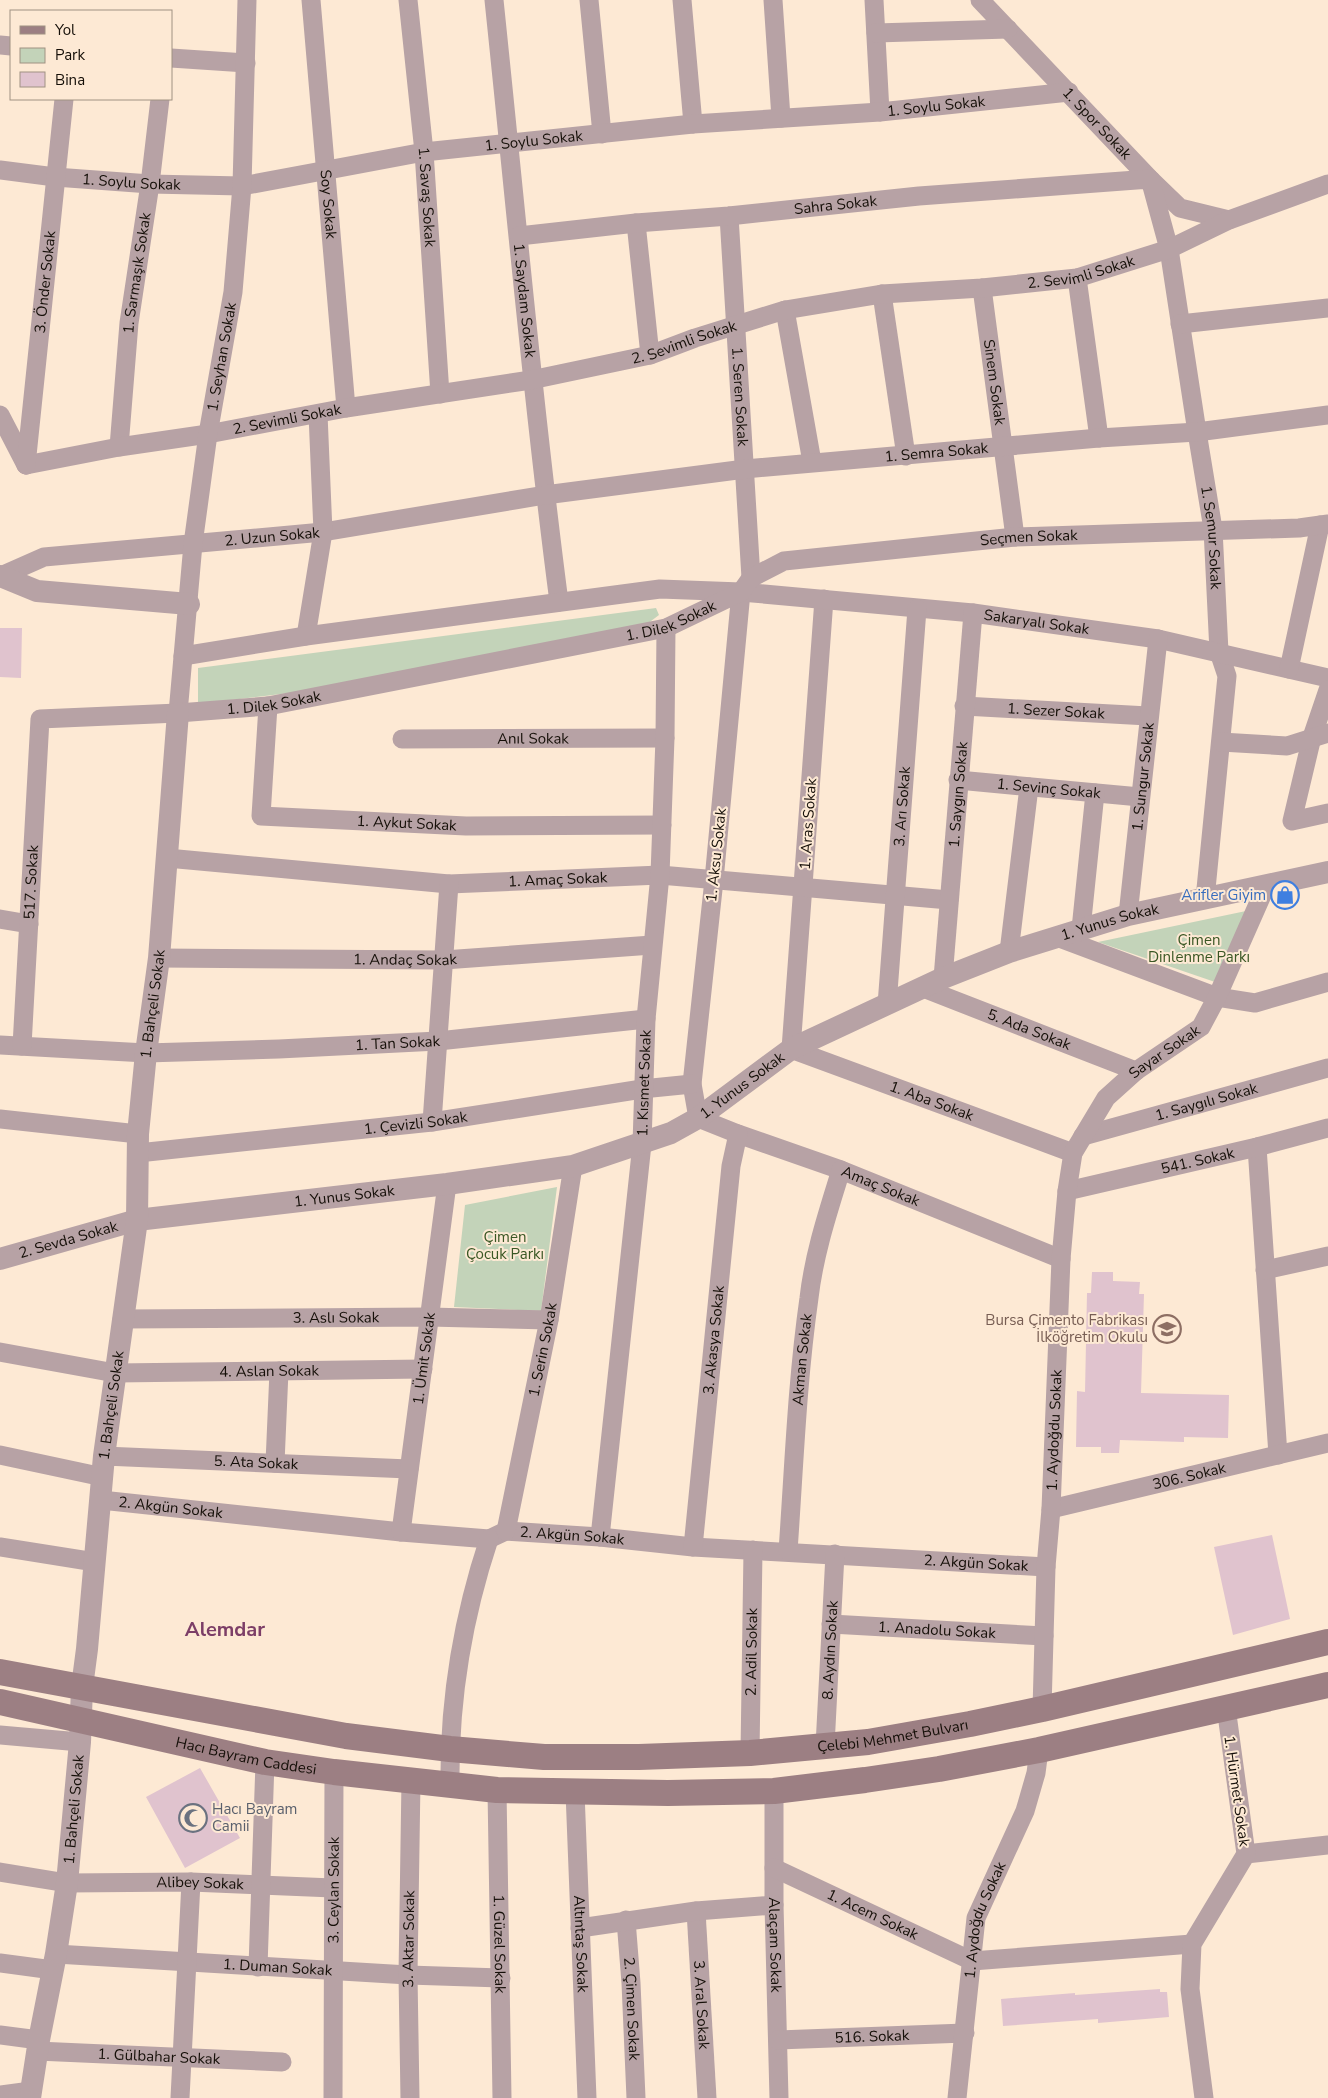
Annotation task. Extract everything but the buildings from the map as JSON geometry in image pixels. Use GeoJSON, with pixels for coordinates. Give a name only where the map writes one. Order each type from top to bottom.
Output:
{"type":"FeatureCollection","features":[{"type":"Feature","properties":{"kind":"main road","name":"Çelebi Mehmet Bulvarı"},"geometry":{"type":"LineString","coordinates":[[450,1749],[544,1757],[638,1757],[750,1753],[878,1740],[1042,1709],[1328,1642]]}},
{"type":"Feature","properties":{"kind":"main road"},"geometry":{"type":"LineString","coordinates":[[0,1672],[346,1736],[450,1749]]}},
{"type":"Feature","properties":{"kind":"main road"},"geometry":{"type":"LineString","coordinates":[[497,1790],[668,1793],[774,1791],[865,1780],[1039,1750],[1328,1685]]}},
{"type":"Feature","properties":{"kind":"main road","name":"Hacı Bayram Caddesi"},"geometry":{"type":"LineString","coordinates":[[0,1702],[80,1731],[334,1772],[497,1790]]}},
{"type":"Feature","properties":{"kind":"street","name":"1. Seyhan Sokak"},"geometry":{"type":"LineString","coordinates":[[178,713],[193,544],[208,434],[233,292],[242,186],[247,0]]}},
{"type":"Feature","properties":{"kind":"street","name":"Soy Sokak"},"geometry":{"type":"LineString","coordinates":[[311,0],[346,408]]}},
{"type":"Feature","properties":{"kind":"street","name":"1. Savaş Sokak"},"geometry":{"type":"LineString","coordinates":[[408,0],[424,152],[440,394]]}},
{"type":"Feature","properties":{"kind":"street","name":"1. Saydam Sokak"},"geometry":{"type":"LineString","coordinates":[[494,0],[519,236],[531,380],[559,602]]}},
{"type":"Feature","properties":{"kind":"street"},"geometry":{"type":"LineString","coordinates":[[589,0],[602,134]]}},
{"type":"Feature","properties":{"kind":"street"},"geometry":{"type":"LineString","coordinates":[[682,0],[693,124]]}},
{"type":"Feature","properties":{"kind":"street"},"geometry":{"type":"LineString","coordinates":[[774,0],[781,118]]}},
{"type":"Feature","properties":{"kind":"street"},"geometry":{"type":"LineString","coordinates":[[874,0],[880,112]]}},
{"type":"Feature","properties":{"kind":"street","name":"1. Spor Sokak"},"geometry":{"type":"LineString","coordinates":[[980,0],[1150,179],[1180,208],[1229,220]]}},
{"type":"Feature","properties":{"kind":"street"},"geometry":{"type":"LineString","coordinates":[[876,33],[1008,29]]}},
{"type":"Feature","properties":{"kind":"street"},"geometry":{"type":"LineString","coordinates":[[172,58],[246,63]]}},
{"type":"Feature","properties":{"kind":"street","name":"1. Soylu Sokak"},"geometry":{"type":"LineString","coordinates":[[0,170],[55,177],[150,184],[242,186],[424,152],[693,124],[880,112],[1069,92]]}},
{"type":"Feature","properties":{"kind":"street","name":"3. Önder Sokak"},"geometry":{"type":"LineString","coordinates":[[26,465],[64,100]]}},
{"type":"Feature","properties":{"kind":"street","name":"1. Sarmaşık Sokak"},"geometry":{"type":"LineString","coordinates":[[119,447],[129,323],[150,184],[160,100]]}},
{"type":"Feature","properties":{"kind":"street","name":"Sahra Sokak"},"geometry":{"type":"LineString","coordinates":[[519,236],[919,196],[1150,179]]}},
{"type":"Feature","properties":{"kind":"street","name":"1. Semur Sokak"},"geometry":{"type":"LineString","coordinates":[[1150,179],[1169,249],[1196,432],[1213,530],[1219,652],[1227,676],[1206,899]]}},
{"type":"Feature","properties":{"kind":"street","name":"2. Sevimli Sokak"},"geometry":{"type":"LineString","coordinates":[[26,465],[346,408],[531,380],[650,354],[694,338],[785,310],[882,294],[982,288],[1077,278],[1169,249],[1229,220],[1328,184]]}},
{"type":"Feature","properties":{"kind":"street","name":"1. Seren Sokak"},"geometry":{"type":"LineString","coordinates":[[729,216],[745,469],[746,585]]}},
{"type":"Feature","properties":{"kind":"street"},"geometry":{"type":"LineString","coordinates":[[636,223],[650,354]]}},
{"type":"Feature","properties":{"kind":"street"},"geometry":{"type":"LineString","coordinates":[[1077,278],[1099,438]]}},
{"type":"Feature","properties":{"kind":"street","name":"Sinem Sokak"},"geometry":{"type":"LineString","coordinates":[[982,288],[1015,537]]}},
{"type":"Feature","properties":{"kind":"street"},"geometry":{"type":"LineString","coordinates":[[882,294],[906,456]]}},
{"type":"Feature","properties":{"kind":"street"},"geometry":{"type":"LineString","coordinates":[[1180,324],[1328,308]]}},
{"type":"Feature","properties":{"kind":"street"},"geometry":{"type":"LineString","coordinates":[[785,310],[812,462]]}},
{"type":"Feature","properties":{"kind":"street"},"geometry":{"type":"LineString","coordinates":[[306,636],[323,532],[318,414]]}},
{"type":"Feature","properties":{"kind":"street"},"geometry":{"type":"LineString","coordinates":[[0,415],[26,465]]}},
{"type":"Feature","properties":{"kind":"street","name":"1. Semra Sokak"},"geometry":{"type":"LineString","coordinates":[[545,495],[812,462],[906,456],[1099,438],[1196,432],[1328,415]]}},
{"type":"Feature","properties":{"kind":"street","name":"2. Uzun Sokak"},"geometry":{"type":"LineString","coordinates":[[1,576],[44,557],[323,532],[545,495]]}},
{"type":"Feature","properties":{"kind":"street"},"geometry":{"type":"LineString","coordinates":[[1289,669],[1324,524]]}},
{"type":"Feature","properties":{"kind":"street","name":"Seçmen Sokak"},"geometry":{"type":"LineString","coordinates":[[746,585],[784,561],[1015,537],[1300,528],[1324,524]]}},
{"type":"Feature","properties":{"kind":"street"},"geometry":{"type":"LineString","coordinates":[[1,576],[37,591],[188,604]]}},
{"type":"Feature","properties":{"kind":"street","name":"Sakaryalı Sokak"},"geometry":{"type":"LineString","coordinates":[[746,585],[824,599],[973,613],[1158,639],[1328,678]]}},
{"type":"Feature","properties":{"kind":"street","name":"1. Dilek Sokak"},"geometry":{"type":"LineString","coordinates":[[183,656],[306,636],[559,602],[660,590],[746,585]]}},
{"type":"Feature","properties":{"kind":"street","name":"1. Dilek Sokak"},"geometry":{"type":"LineString","coordinates":[[40,719],[178,713],[268,706],[666,628],[746,585]]}},
{"type":"Feature","properties":{"kind":"street","name":"1. Aksu Sokak"},"geometry":{"type":"LineString","coordinates":[[698,1118],[692,1084],[746,585]]}},
{"type":"Feature","properties":{"kind":"street","name":"1. Aras Sokak"},"geometry":{"type":"LineString","coordinates":[[791,1049],[824,599]]}},
{"type":"Feature","properties":{"kind":"street","name":"3. Arı Sokak"},"geometry":{"type":"LineString","coordinates":[[887,1006],[917,609]]}},
{"type":"Feature","properties":{"kind":"street","name":"1. Saygın Sokak"},"geometry":{"type":"LineString","coordinates":[[943,978],[973,613]]}},
{"type":"Feature","properties":{"kind":"street","name":"1. Kısmet Sokak"},"geometry":{"type":"LineString","coordinates":[[600,1537],[642,1144],[642,1089],[646,1019],[660,875],[665,738],[666,628]]}},
{"type":"Feature","properties":{"kind":"street","name":"1. Sungur Sokak"},"geometry":{"type":"LineString","coordinates":[[1128,915],[1148,716],[1158,639]]}},
{"type":"Feature","properties":{"kind":"street"},"geometry":{"type":"LineString","coordinates":[[1328,690],[1320,735],[1292,822],[1328,813]]}},
{"type":"Feature","properties":{"kind":"street","name":"1. Aykut Sokak"},"geometry":{"type":"LineString","coordinates":[[268,706],[261,816],[466,826],[662,825]]}},
{"type":"Feature","properties":{"kind":"street","name":"1. Sezer Sokak"},"geometry":{"type":"LineString","coordinates":[[964,706],[1148,716]]}},
{"type":"Feature","properties":{"kind":"street","name":"1. Bahçeli Sokak"},"geometry":{"type":"LineString","coordinates":[[30,2094],[55,1962],[67,1882],[82,1688],[104,1467],[122,1319],[137,1220],[138,1144],[146,1053],[159,958],[178,713]]}},
{"type":"Feature","properties":{"kind":"street","name":"517. Sokak"},"geometry":{"type":"LineString","coordinates":[[22,1046],[40,719]]}},
{"type":"Feature","properties":{"kind":"street"},"geometry":{"type":"LineString","coordinates":[[1221,742],[1287,746],[1320,735]]}},
{"type":"Feature","properties":{"kind":"street","name":"Anıl Sokak"},"geometry":{"type":"LineString","coordinates":[[402,739],[665,738]]}},
{"type":"Feature","properties":{"kind":"street","name":"1. Sevinç Sokak"},"geometry":{"type":"LineString","coordinates":[[958,780],[1140,797]]}},
{"type":"Feature","properties":{"kind":"street"},"geometry":{"type":"LineString","coordinates":[[1010,952],[1029,787]]}},
{"type":"Feature","properties":{"kind":"street"},"geometry":{"type":"LineString","coordinates":[[1081,929],[1095,793]]}},
{"type":"Feature","properties":{"kind":"street","name":"1. Amaç Sokak"},"geometry":{"type":"LineString","coordinates":[[167,858],[449,884],[660,875],[949,900]]}},
{"type":"Feature","properties":{"kind":"street","name":"1. Yunus Sokak"},"geometry":{"type":"LineString","coordinates":[[137,1220],[447,1184],[573,1166],[671,1133],[698,1118],[791,1049],[887,1006],[943,978],[1010,952],[1128,915],[1328,872]]}},
{"type":"Feature","properties":{"kind":"street"},"geometry":{"type":"LineString","coordinates":[[432,1122],[449,884]]}},
{"type":"Feature","properties":{"kind":"street","name":"Sayar Sokak"},"geometry":{"type":"LineString","coordinates":[[1073,1153],[1106,1098],[1136,1071],[1201,1027],[1217,997],[1266,886]]}},
{"type":"Feature","properties":{"kind":"street"},"geometry":{"type":"LineString","coordinates":[[0,919],[29,924]]}},
{"type":"Feature","properties":{"kind":"street"},"geometry":{"type":"LineString","coordinates":[[1057,937],[1217,997],[1255,1003],[1328,982]]}},
{"type":"Feature","properties":{"kind":"street","name":"1. Andaç Sokak"},"geometry":{"type":"LineString","coordinates":[[159,958],[444,960],[652,945]]}},
{"type":"Feature","properties":{"kind":"street","name":"5. Ada Sokak"},"geometry":{"type":"LineString","coordinates":[[923,988],[1136,1071]]}},
{"type":"Feature","properties":{"kind":"street","name":"1. Tan Sokak"},"geometry":{"type":"LineString","coordinates":[[0,1045],[146,1053],[438,1041],[646,1019]]}},
{"type":"Feature","properties":{"kind":"street","name":"1. Aba Sokak"},"geometry":{"type":"LineString","coordinates":[[791,1049],[1073,1153]]}},
{"type":"Feature","properties":{"kind":"street","name":"1. Saygılı Sokak"},"geometry":{"type":"LineString","coordinates":[[1083,1136],[1328,1068]]}},
{"type":"Feature","properties":{"kind":"street","name":"1. Çevizli Sokak"},"geometry":{"type":"LineString","coordinates":[[0,1121],[138,1144],[432,1122],[642,1089],[692,1084]]}},
{"type":"Feature","properties":{"kind":"street","name":"Amaç Sokak"},"geometry":{"type":"LineString","coordinates":[[698,1118],[840,1170],[1061,1259]]}},
{"type":"Feature","properties":{"kind":"street","name":"541. Sokak"},"geometry":{"type":"LineString","coordinates":[[1067,1191],[1257,1147],[1328,1128]]}},
{"type":"Feature","properties":{"kind":"street","name":"3. Akasya Sokak"},"geometry":{"type":"LineString","coordinates":[[693,1547],[728,1186],[738,1134]]}},
{"type":"Feature","properties":{"kind":"street"},"geometry":{"type":"LineString","coordinates":[[1257,1147],[1278,1454]]}},
{"type":"Feature","properties":{"kind":"street","name":"1. Aydoğdu Sokak"},"geometry":{"type":"LineString","coordinates":[[1042,1709],[1046,1567],[1051,1509],[1061,1259],[1067,1191],[1073,1153]]}},
{"type":"Feature","properties":{"kind":"street","name":"1. Serin Sokak"},"geometry":{"type":"LineString","coordinates":[[506,1531],[549,1320],[573,1166]]}},
{"type":"Feature","properties":{"kind":"street","name":"Akman Sokak"},"geometry":{"type":"LineString","coordinates":[[788,1551],[800,1385],[809,1297],[823,1229],[840,1170]]}},
{"type":"Feature","properties":{"kind":"street","name":"1. Ümit Sokak"},"geometry":{"type":"LineString","coordinates":[[401,1532],[447,1184]]}},
{"type":"Feature","properties":{"kind":"street","name":"2. Sevda Sokak"},"geometry":{"type":"LineString","coordinates":[[0,1259],[137,1220]]}},
{"type":"Feature","properties":{"kind":"street"},"geometry":{"type":"LineString","coordinates":[[1265,1270],[1328,1256]]}},
{"type":"Feature","properties":{"kind":"street","name":"3. Aslı Sokak"},"geometry":{"type":"LineString","coordinates":[[122,1319],[429,1317],[549,1320]]}},
{"type":"Feature","properties":{"kind":"street","name":"4. Aslan Sokak"},"geometry":{"type":"LineString","coordinates":[[0,1352],[115,1373],[423,1369]]}},
{"type":"Feature","properties":{"kind":"street"},"geometry":{"type":"LineString","coordinates":[[275,1463],[279,1371]]}},
{"type":"Feature","properties":{"kind":"street","name":"306. Sokak"},"geometry":{"type":"LineString","coordinates":[[1051,1509],[1328,1443]]}},
{"type":"Feature","properties":{"kind":"street","name":"5. Ata Sokak"},"geometry":{"type":"LineString","coordinates":[[0,1455],[104,1467],[275,1463],[409,1469]]}},
{"type":"Feature","properties":{"kind":"street","name":"2. Akgün Sokak"},"geometry":{"type":"LineString","coordinates":[[102,1500],[401,1532],[489,1539],[506,1531],[600,1537],[693,1547],[1046,1567]]}},
{"type":"Feature","properties":{"kind":"street"},"geometry":{"type":"LineString","coordinates":[[450,1784],[450,1749],[462,1645],[474,1584],[489,1539]]}},
{"type":"Feature","properties":{"kind":"street"},"geometry":{"type":"LineString","coordinates":[[0,1547],[95,1562]]}},
{"type":"Feature","properties":{"kind":"street","name":"2. Adil Sokak"},"geometry":{"type":"LineString","coordinates":[[750,1753],[753,1550]]}},
{"type":"Feature","properties":{"kind":"street","name":"8. Aydın Sokak"},"geometry":{"type":"LineString","coordinates":[[825,1746],[835,1554]]}},
{"type":"Feature","properties":{"kind":"street","name":"1. Anadolu Sokak"},"geometry":{"type":"LineString","coordinates":[[831,1624],[1044,1636]]}},
{"type":"Feature","properties":{"kind":"street","name":"1. Hürmet Sokak"},"geometry":{"type":"LineString","coordinates":[[1204,2098],[1190,1989],[1192,1944],[1246,1854],[1226,1707]]}},
{"type":"Feature","properties":{"kind":"street"},"geometry":{"type":"LineString","coordinates":[[0,1735],[80,1731]]}},
{"type":"Feature","properties":{"kind":"street","name":"1. Aydoğdu Sokak"},"geometry":{"type":"LineString","coordinates":[[957,2098],[976,1918],[1025,1811],[1036,1773],[1039,1750]]}},
{"type":"Feature","properties":{"kind":"street"},"geometry":{"type":"LineString","coordinates":[[258,1967],[265,1762]]}},
{"type":"Feature","properties":{"kind":"street","name":"3. Ceylan Sokak"},"geometry":{"type":"LineString","coordinates":[[333,2098],[334,1772]]}},
{"type":"Feature","properties":{"kind":"street","name":"3. Aktar Sokak"},"geometry":{"type":"LineString","coordinates":[[410,2098],[408,1975],[411,1780]]}},
{"type":"Feature","properties":{"kind":"street","name":"1. Güzel Sokak"},"geometry":{"type":"LineString","coordinates":[[497,1790],[502,2098]]}},
{"type":"Feature","properties":{"kind":"street","name":"Alaçam Sokak"},"geometry":{"type":"LineString","coordinates":[[774,1791],[774,1905],[779,2098]]}},
{"type":"Feature","properties":{"kind":"street","name":"Altıntaş Sokak"},"geometry":{"type":"LineString","coordinates":[[575,1792],[586,2098]]}},
{"type":"Feature","properties":{"kind":"street"},"geometry":{"type":"LineString","coordinates":[[1246,1854],[1328,1845]]}},
{"type":"Feature","properties":{"kind":"street","name":"1. Acem Sokak"},"geometry":{"type":"LineString","coordinates":[[774,1868],[972,1961]]}},
{"type":"Feature","properties":{"kind":"street","name":"Alibey Sokak"},"geometry":{"type":"LineString","coordinates":[[0,1872],[67,1882],[191,1882],[333,1888]]}},
{"type":"Feature","properties":{"kind":"street"},"geometry":{"type":"LineString","coordinates":[[180,2098],[191,1882]]}},
{"type":"Feature","properties":{"kind":"street"},"geometry":{"type":"LineString","coordinates":[[580,1928],[696,1911],[774,1905]]}},
{"type":"Feature","properties":{"kind":"street","name":"3. Aral Sokak"},"geometry":{"type":"LineString","coordinates":[[696,1911],[707,2098]]}},
{"type":"Feature","properties":{"kind":"street","name":"2. Çimen Sokak"},"geometry":{"type":"LineString","coordinates":[[626,1920],[636,2098]]}},
{"type":"Feature","properties":{"kind":"street"},"geometry":{"type":"LineString","coordinates":[[972,1961],[1192,1944]]}},
{"type":"Feature","properties":{"kind":"street","name":"1. Duman Sokak"},"geometry":{"type":"LineString","coordinates":[[0,1963],[188,1963],[501,1978]]}},
{"type":"Feature","properties":{"kind":"street","name":"516. Sokak"},"geometry":{"type":"LineString","coordinates":[[778,2040],[965,2033]]}},
{"type":"Feature","properties":{"kind":"street","name":"1. Gülbahar Sokak"},"geometry":{"type":"LineString","coordinates":[[0,2035],[38,2046],[282,2062]]}},
{"type":"Feature","properties":{"kind":"street"},"geometry":{"type":"LineString","coordinates":[[0,2095],[30,2094]]}},
{"type":"Feature","properties":{"kind":"green space"},"geometry":{"type":"Polygon","coordinates":[[[656,608],[659,615],[647,624],[339,687],[198,704],[198,668],[656,608]]]}},
{"type":"Feature","properties":{"kind":"green space","name":"Çimen Dinlenme Parkı"},"geometry":{"type":"Polygon","coordinates":[[[1246,911],[1215,982],[1098,942],[1246,911]]]}},
{"type":"Feature","properties":{"kind":"green space","name":"Çimen Çocuk Parkı"},"geometry":{"type":"Polygon","coordinates":[[[557,1187],[541,1311],[454,1307],[465,1205],[557,1187]]]}},
{"type":"Feature","properties":{"kind":"place","name":"Arifler Giyim"},"geometry":{"type":"Point","coordinates":[1285,895]}},
{"type":"Feature","properties":{"kind":"place","name":"Bursa Çimento Fabrikası İlköğretim Okulu"},"geometry":{"type":"Point","coordinates":[1167,1329]}},
{"type":"Feature","properties":{"kind":"place","name":"Hacı Bayram Camii"},"geometry":{"type":"Point","coordinates":[193,1818]}},
{"type":"Feature","properties":{"kind":"district","name":"Alemdar"},"geometry":{"type":"Point","coordinates":[225,1629]}}]}
